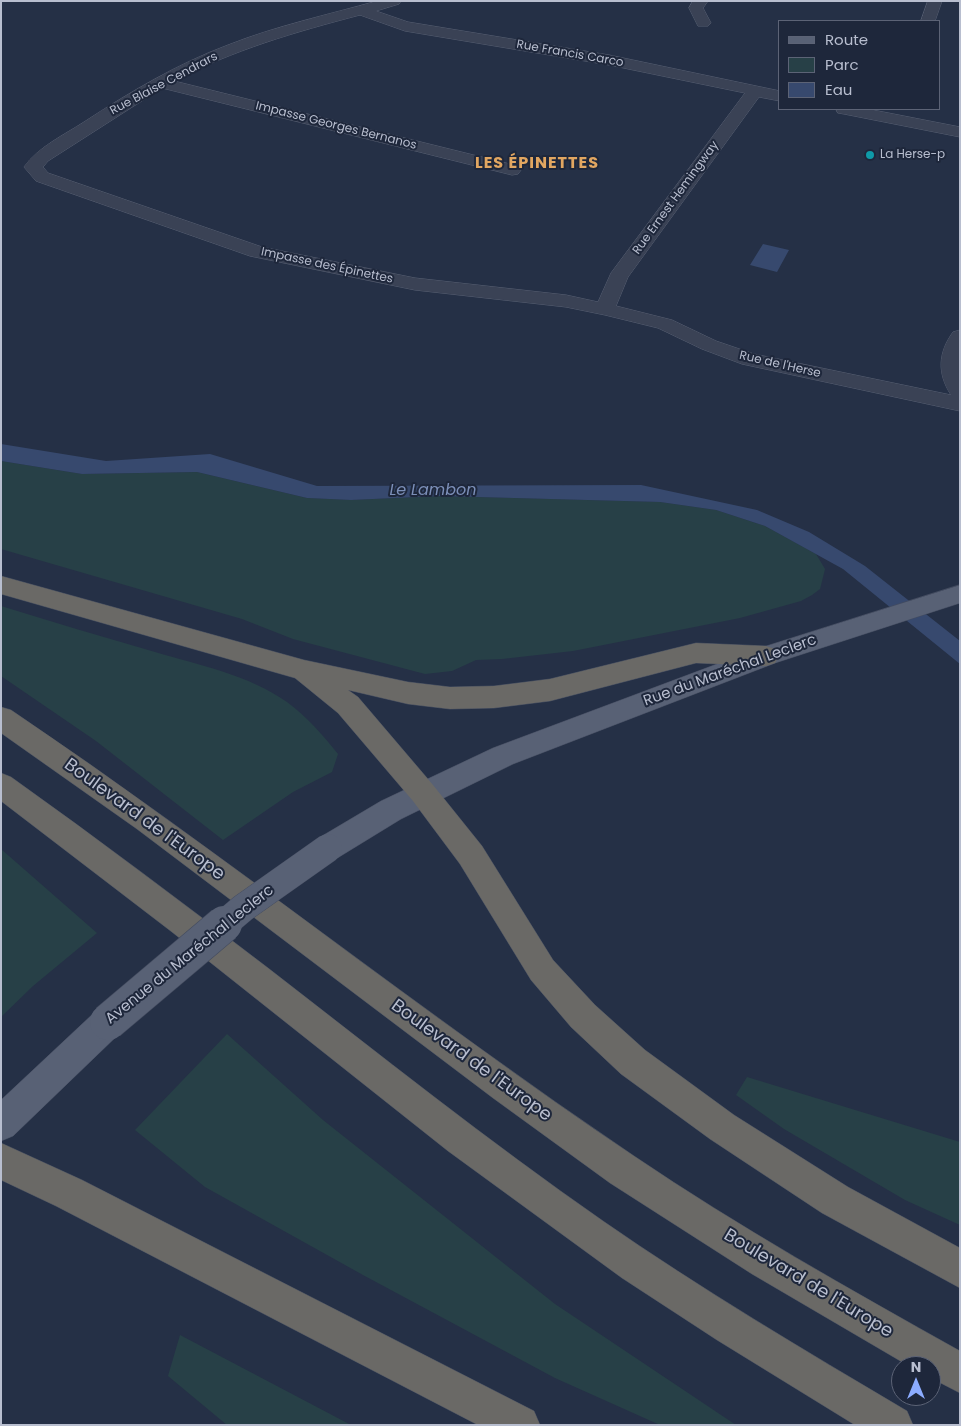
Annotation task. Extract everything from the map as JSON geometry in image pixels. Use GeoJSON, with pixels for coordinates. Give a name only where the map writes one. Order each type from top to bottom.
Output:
{"type":"FeatureCollection","features":[{"type":"Feature","properties":{"kind":"highway"},"geometry":{"type":"LineString","coordinates":[[1,585],[304,670],[408,693],[450,698],[476,698],[550,690],[696,654],[766,656]]}},
{"type":"Feature","properties":{"kind":"highway"},"geometry":{"type":"LineString","coordinates":[[304,670],[348,705],[423,793],[471,855],[542,970],[583,1016],[632,1062],[722,1127],[835,1200],[960,1269]]}},
{"type":"Feature","properties":{"kind":"highway","name":"Boulevard de l'Europe"},"geometry":{"type":"LineString","coordinates":[[1,718],[203,862],[493,1078],[580,1140],[771,1264],[960,1373]]}},
{"type":"Feature","properties":{"kind":"highway"},"geometry":{"type":"LineString","coordinates":[[1,785],[94,854],[365,1066],[546,1201],[635,1264],[765,1349],[893,1425]]}},
{"type":"Feature","properties":{"kind":"highway"},"geometry":{"type":"LineString","coordinates":[[1,1161],[78,1198],[520,1425]]}},
{"type":"Feature","properties":{"kind":"main road","name":"Rue du Maréchal Leclerc"},"geometry":{"type":"LineString","coordinates":[[503,756],[766,656],[956,596]]}},
{"type":"Feature","properties":{"kind":"main road","name":"Avenue du Maréchal Leclerc"},"geometry":{"type":"LineString","coordinates":[[1,1124],[108,1022],[243,908],[328,848],[391,810],[503,756]]}},
{"type":"Feature","properties":{"kind":"street","name":"Rue Blaise Cendrars"},"geometry":{"type":"LineString","coordinates":[[33,167],[42,157],[129,101],[161,83],[233,48],[276,33],[394,1]]}},
{"type":"Feature","properties":{"kind":"street"},"geometry":{"type":"LineString","coordinates":[[701,1],[696,8],[703,23]]}},
{"type":"Feature","properties":{"kind":"street"},"geometry":{"type":"LineString","coordinates":[[928,20],[935,1]]}},
{"type":"Feature","properties":{"kind":"street","name":"Rue Francis Carco"},"geometry":{"type":"LineString","coordinates":[[362,11],[405,26],[609,60],[778,96]]}},
{"type":"Feature","properties":{"kind":"street","name":"Impasse Georges Bernanos"},"geometry":{"type":"LineString","coordinates":[[161,83],[512,170]]}},
{"type":"Feature","properties":{"kind":"street","name":"Rue Ernest Hemingway"},"geometry":{"type":"LineString","coordinates":[[605,309],[618,277],[755,91]]}},
{"type":"Feature","properties":{"kind":"street"},"geometry":{"type":"LineString","coordinates":[[849,110],[960,132]]}},
{"type":"Feature","properties":{"kind":"street","name":"Impasse des Épinettes"},"geometry":{"type":"LineString","coordinates":[[33,167],[42,177],[257,252],[415,284],[557,300],[605,309]]}},
{"type":"Feature","properties":{"kind":"street","name":"Rue de l'Herse"},"geometry":{"type":"LineString","coordinates":[[605,309],[665,324],[715,348],[750,359],[960,404]]}},
{"type":"Feature","properties":{"kind":"street"},"geometry":{"type":"LineString","coordinates":[[960,336],[949,366],[953,381],[960,392]]}},
{"type":"Feature","properties":{"kind":"green space"},"geometry":{"type":"Polygon","coordinates":[[[1,461],[82,474],[197,472],[307,498],[351,500],[440,496],[660,502],[716,510],[765,526],[816,554],[825,569],[820,589],[812,595],[801,601],[740,618],[573,651],[476,660],[452,671],[425,674],[293,639],[242,619],[1,549],[1,461]]]}},
{"type":"Feature","properties":{"kind":"green space"},"geometry":{"type":"Polygon","coordinates":[[[1,606],[206,666],[257,685],[287,702],[327,740],[338,754],[332,772],[293,792],[223,840],[96,741],[1,676],[1,606]]]}},
{"type":"Feature","properties":{"kind":"green space"},"geometry":{"type":"Polygon","coordinates":[[[1,849],[97,933],[33,986],[1,1017],[1,849]]]}},
{"type":"Feature","properties":{"kind":"green space"},"geometry":{"type":"Polygon","coordinates":[[[227,1034],[323,1120],[555,1304],[736,1425],[660,1425],[555,1378],[363,1275],[205,1187],[135,1130],[227,1034]]]}},
{"type":"Feature","properties":{"kind":"green space"},"geometry":{"type":"Polygon","coordinates":[[[747,1077],[960,1142],[960,1225],[905,1200],[784,1129],[736,1095],[747,1077]]]}},
{"type":"Feature","properties":{"kind":"green space"},"geometry":{"type":"Polygon","coordinates":[[[180,1335],[351,1425],[227,1425],[168,1376],[180,1335]]]}},
{"type":"Feature","properties":{"kind":"water"},"geometry":{"type":"Polygon","coordinates":[[[763,244],[789,250],[777,272],[750,265],[763,244]]]}},
{"type":"Feature","properties":{"kind":"water","name":"Le Lambon"},"geometry":{"type":"Polygon","coordinates":[[[1,444],[106,461],[210,454],[317,486],[641,485],[757,510],[809,532],[865,566],[960,641],[960,664],[843,569],[765,526],[716,510],[660,502],[440,496],[351,500],[307,498],[197,472],[82,474],[1,461],[1,444]]]}},
{"type":"Feature","properties":{"kind":"place","name":"La Herse-p"},"geometry":{"type":"Point","coordinates":[870,155]}},
{"type":"Feature","properties":{"kind":"district","name":"LES ÉPINETTES"},"geometry":{"type":"Point","coordinates":[537,164]}}]}
